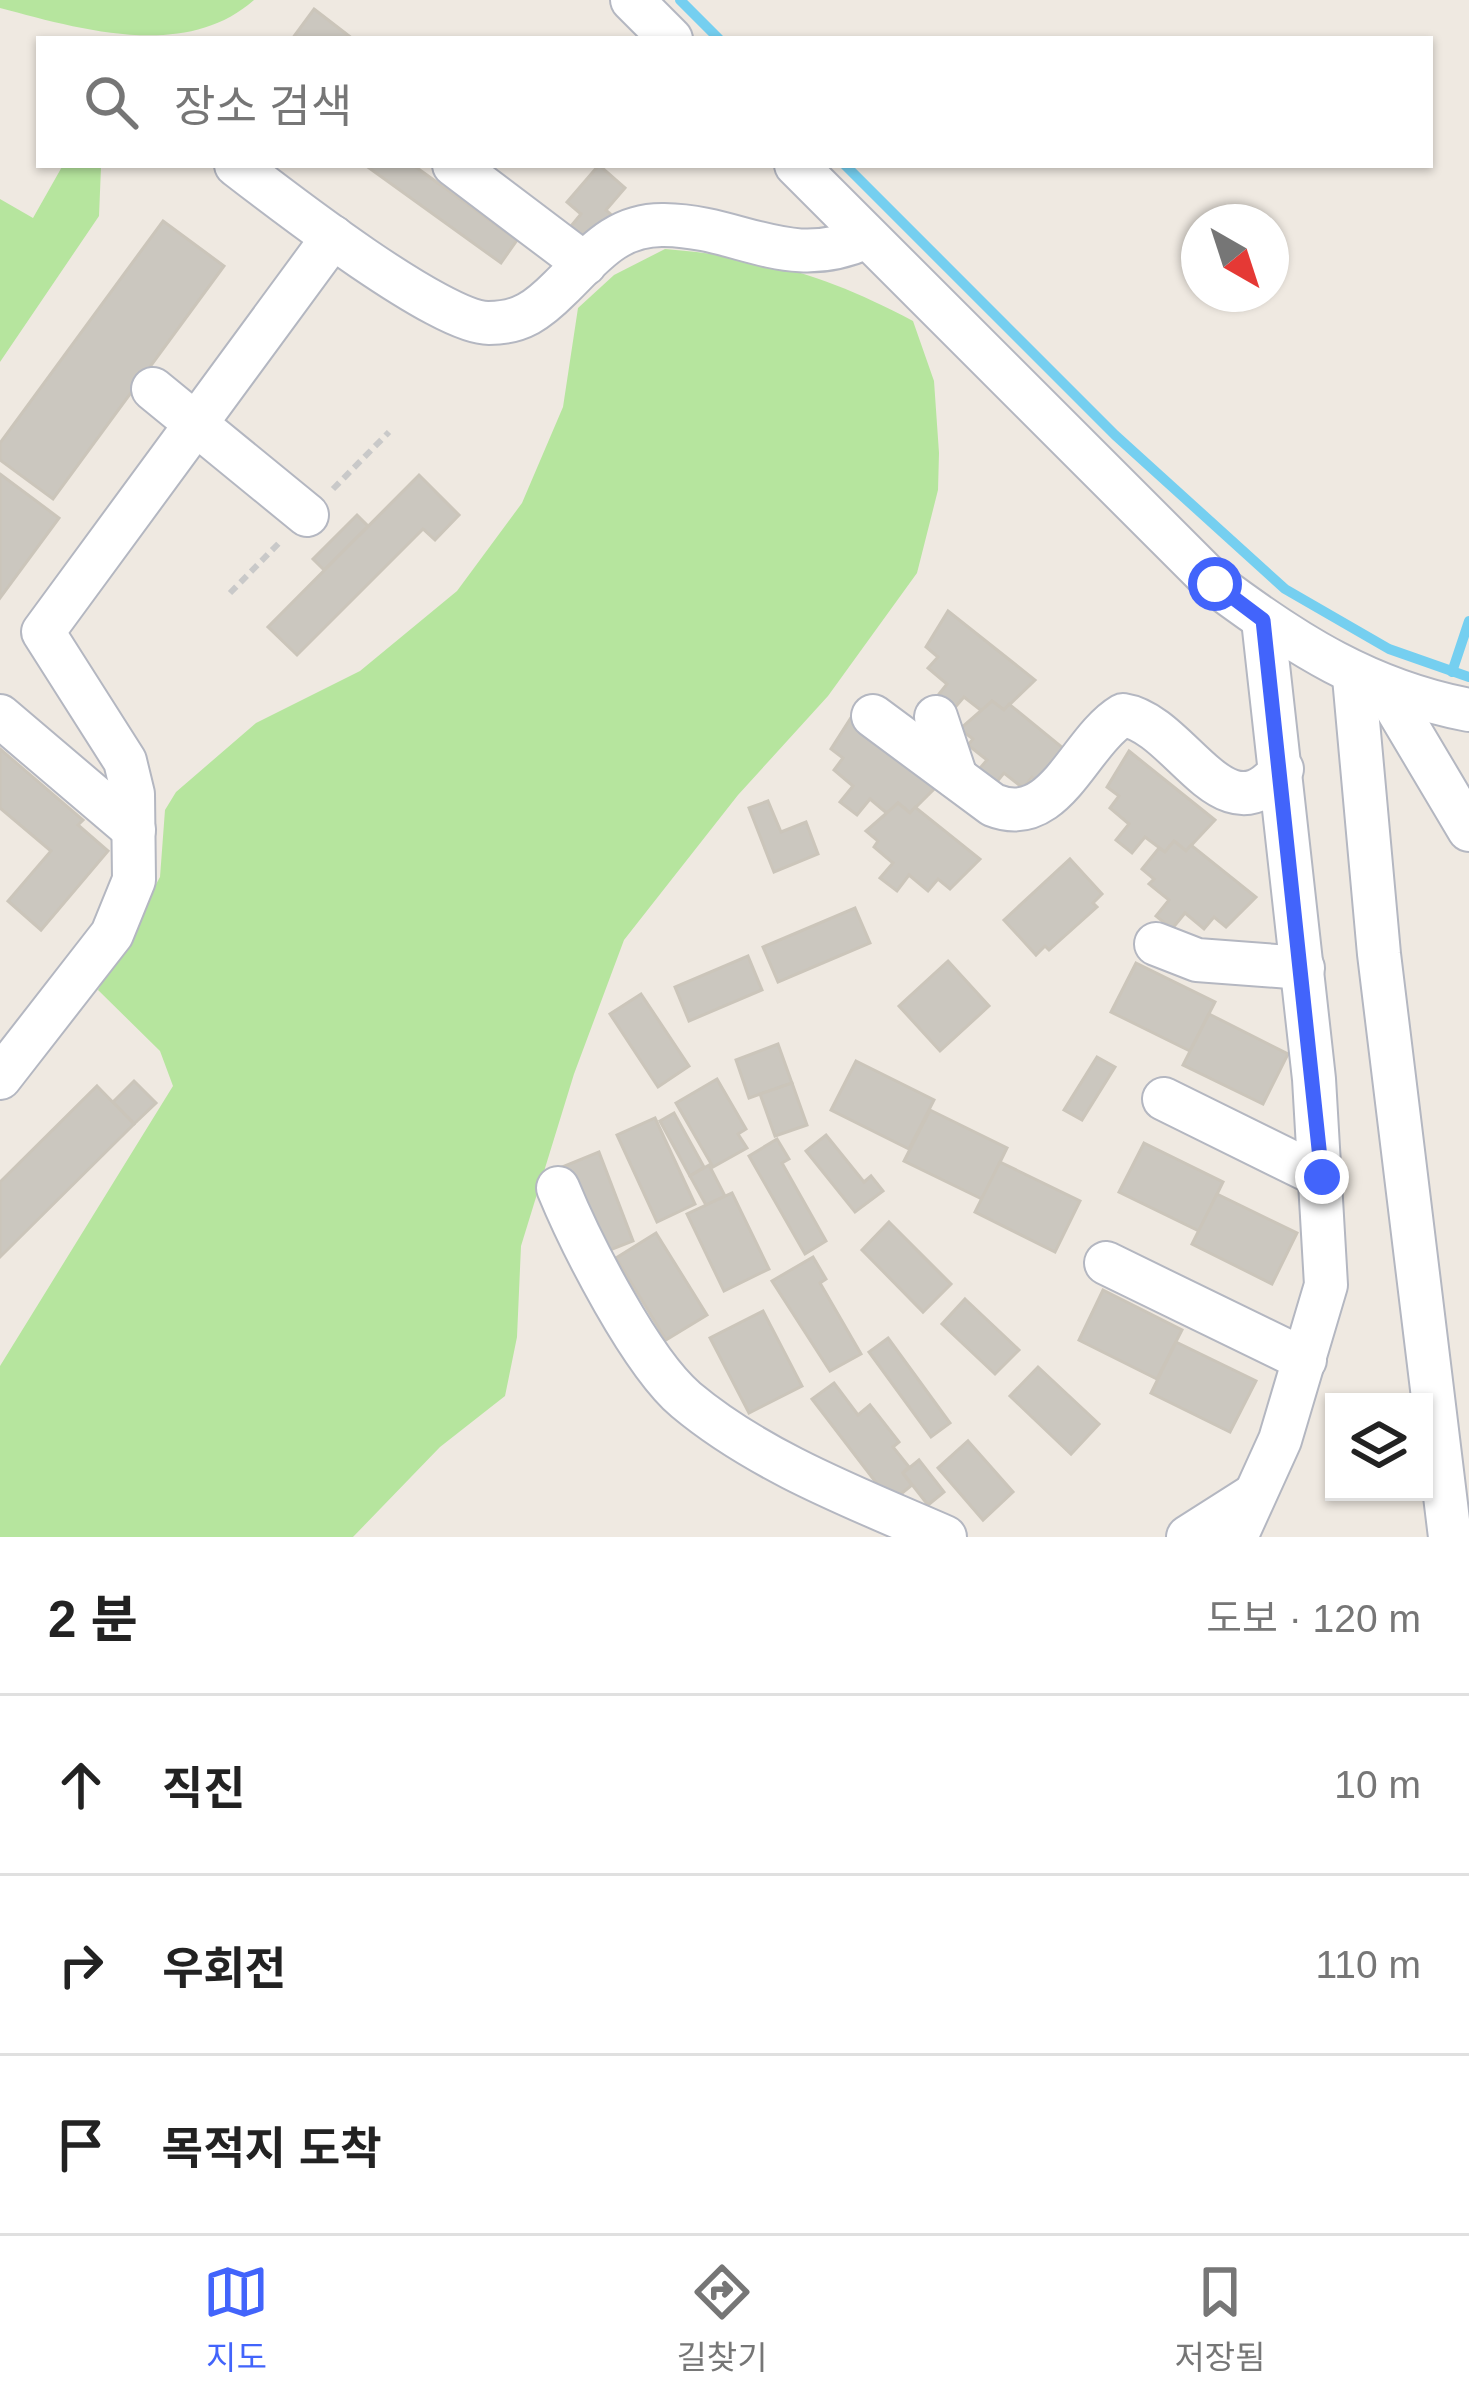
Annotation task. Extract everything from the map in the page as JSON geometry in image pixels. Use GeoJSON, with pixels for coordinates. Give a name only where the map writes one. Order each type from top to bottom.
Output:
{"type":"FeatureCollection","features":[{"type":"Feature","properties":{"kind":"street"},"geometry":{"type":"LineString","coordinates":[[632,0],[668,36]]}},
{"type":"Feature","properties":{"kind":"street"},"geometry":{"type":"LineString","coordinates":[[240,168],[429,303],[484,324],[524,318],[623,229],[664,224],[788,253],[835,251],[867,236]]}},
{"type":"Feature","properties":{"kind":"street"},"geometry":{"type":"LineString","coordinates":[[458,168],[591,258]]}},
{"type":"Feature","properties":{"kind":"street"},"geometry":{"type":"LineString","coordinates":[[799,168],[1215,584],[1263,620],[1369,682],[1469,710]]}},
{"type":"Feature","properties":{"kind":"street"},"geometry":{"type":"LineString","coordinates":[[0,1078],[112,934],[134,880],[134,830],[125,761],[44,632],[333,237]]}},
{"type":"Feature","properties":{"kind":"street"},"geometry":{"type":"LineString","coordinates":[[153,389],[307,515]]}},
{"type":"Feature","properties":{"kind":"street"},"geometry":{"type":"LineString","coordinates":[[1236,1537],[1280,1440],[1326,1285],[1322,1177],[1303,968],[1263,620]]}},
{"type":"Feature","properties":{"kind":"street"},"geometry":{"type":"LineString","coordinates":[[1369,682],[1455,790],[1469,830]]}},
{"type":"Feature","properties":{"kind":"street"},"geometry":{"type":"LineString","coordinates":[[1369,682],[1379,954],[1450,1537]]}},
{"type":"Feature","properties":{"kind":"street"},"geometry":{"type":"LineString","coordinates":[[873,716],[993,805],[1013,813],[1030,810],[1059,787],[1123,715],[1154,725],[1230,793],[1248,795],[1267,788],[1282,769]]}},
{"type":"Feature","properties":{"kind":"street"},"geometry":{"type":"LineString","coordinates":[[0,716],[134,830]]}},
{"type":"Feature","properties":{"kind":"street"},"geometry":{"type":"LineString","coordinates":[[936,718],[956,777]]}},
{"type":"Feature","properties":{"kind":"street"},"geometry":{"type":"LineString","coordinates":[[1156,944],[1196,960],[1236,967],[1303,968]]}},
{"type":"Feature","properties":{"kind":"street"},"geometry":{"type":"LineString","coordinates":[[1165,1099],[1322,1177]]}},
{"type":"Feature","properties":{"kind":"street"},"geometry":{"type":"LineString","coordinates":[[558,1188],[654,1365],[683,1398],[751,1445],[945,1537]]}},
{"type":"Feature","properties":{"kind":"street"},"geometry":{"type":"LineString","coordinates":[[1106,1263],[1305,1360]]}},
{"type":"Feature","properties":{"kind":"street"},"geometry":{"type":"LineString","coordinates":[[1188,1537],[1255,1494]]}},
{"type":"Feature","properties":{"kind":"green space"},"geometry":{"type":"Polygon","coordinates":[[[0,0],[254,0],[227,19],[196,30],[131,35],[0,8],[0,0]]]}},
{"type":"Feature","properties":{"kind":"green space"},"geometry":{"type":"Polygon","coordinates":[[[61,168],[101,168],[99,216],[0,362],[0,199],[33,218],[61,168]]]}},
{"type":"Feature","properties":{"kind":"green space"},"geometry":{"type":"Polygon","coordinates":[[[665,249],[733,257],[793,271],[851,291],[913,321],[934,381],[938,490],[917,573],[828,696],[738,795],[624,940],[574,1074],[521,1246],[517,1337],[505,1396],[440,1447],[353,1537],[0,1537],[0,1366],[173,1086],[160,1051],[98,990],[160,877],[165,810],[176,792],[256,723],[360,671],[457,591],[522,503],[563,407],[578,308],[614,275],[665,249]]]}},
{"type":"Feature","properties":{"kind":"building"},"geometry":{"type":"Polygon","coordinates":[[[314,9],[349,36],[294,36],[314,9]]]}},
{"type":"Feature","properties":{"kind":"building"},"geometry":{"type":"Polygon","coordinates":[[[369,168],[417,168],[517,240],[501,263],[369,168]]]}},
{"type":"Feature","properties":{"kind":"building"},"geometry":{"type":"Polygon","coordinates":[[[596,168],[625,188],[606,210],[615,218],[591,244],[571,226],[581,214],[567,202],[596,168]]]}},
{"type":"Feature","properties":{"kind":"building"},"geometry":{"type":"Polygon","coordinates":[[[163,221],[224,266],[53,499],[0,460],[0,443],[163,221]]]}},
{"type":"Feature","properties":{"kind":"building"},"geometry":{"type":"Polygon","coordinates":[[[0,474],[59,518],[0,598],[0,474]]]}},
{"type":"Feature","properties":{"kind":"building"},"geometry":{"type":"Polygon","coordinates":[[[419,475],[459,515],[435,540],[423,529],[297,655],[268,627],[419,475]]]}},
{"type":"Feature","properties":{"kind":"building"},"geometry":{"type":"Polygon","coordinates":[[[357,515],[368,526],[324,570],[313,559],[357,515]]]}},
{"type":"Feature","properties":{"kind":"building"},"geometry":{"type":"Polygon","coordinates":[[[948,611],[1035,680],[1004,710],[992,701],[983,712],[964,697],[951,712],[935,699],[947,684],[928,668],[938,657],[926,647],[948,611]]]}},
{"type":"Feature","properties":{"kind":"building"},"geometry":{"type":"Polygon","coordinates":[[[992,701],[1004,710],[1009,704],[1074,757],[1044,787],[1032,777],[1023,788],[1004,773],[991,789],[974,775],[987,760],[968,745],[973,739],[960,729],[992,701]]]}},
{"type":"Feature","properties":{"kind":"building"},"geometry":{"type":"Polygon","coordinates":[[[854,713],[940,783],[910,813],[898,803],[889,815],[870,799],[857,815],[840,802],[853,786],[834,770],[843,758],[831,749],[854,713]]]}},
{"type":"Feature","properties":{"kind":"building"},"geometry":{"type":"Polygon","coordinates":[[[0,749],[83,820],[78,825],[108,851],[41,930],[8,901],[51,851],[0,808],[0,749]]]}},
{"type":"Feature","properties":{"kind":"building"},"geometry":{"type":"Polygon","coordinates":[[[1129,751],[1215,820],[1186,851],[1174,841],[1165,852],[1145,837],[1132,853],[1116,840],[1129,824],[1110,808],[1119,796],[1107,787],[1129,751]]]}},
{"type":"Feature","properties":{"kind":"building"},"geometry":{"type":"Polygon","coordinates":[[[768,801],[781,832],[806,822],[818,854],[774,872],[749,808],[768,801]]]}},
{"type":"Feature","properties":{"kind":"building"},"geometry":{"type":"Polygon","coordinates":[[[898,803],[910,813],[915,807],[980,859],[950,889],[938,879],[928,891],[909,875],[897,891],[880,878],[893,863],[874,847],[878,841],[866,831],[898,803]]]}},
{"type":"Feature","properties":{"kind":"building"},"geometry":{"type":"Polygon","coordinates":[[[1174,841],[1186,851],[1191,845],[1256,897],[1226,927],[1214,917],[1204,929],[1185,913],[1172,929],[1156,916],[1169,900],[1149,884],[1154,879],[1142,869],[1159,848],[1165,852],[1174,841]]]}},
{"type":"Feature","properties":{"kind":"building"},"geometry":{"type":"Polygon","coordinates":[[[1070,859],[1102,894],[1093,903],[1097,907],[1049,950],[1045,946],[1036,955],[1004,920],[1070,859]]]}},
{"type":"Feature","properties":{"kind":"building"},"geometry":{"type":"Polygon","coordinates":[[[855,908],[870,943],[778,982],[763,947],[855,908]]]}},
{"type":"Feature","properties":{"kind":"building"},"geometry":{"type":"Polygon","coordinates":[[[748,956],[762,990],[689,1021],[675,987],[748,956]]]}},
{"type":"Feature","properties":{"kind":"building"},"geometry":{"type":"Polygon","coordinates":[[[948,961],[989,1006],[940,1051],[899,1006],[948,961]]]}},
{"type":"Feature","properties":{"kind":"building"},"geometry":{"type":"Polygon","coordinates":[[[1136,963],[1215,1002],[1190,1051],[1111,1012],[1136,963]]]}},
{"type":"Feature","properties":{"kind":"building"},"geometry":{"type":"Polygon","coordinates":[[[641,994],[689,1066],[658,1087],[610,1014],[641,994]]]}},
{"type":"Feature","properties":{"kind":"building"},"geometry":{"type":"Polygon","coordinates":[[[1209,1014],[1288,1054],[1263,1104],[1183,1065],[1209,1014]]]}},
{"type":"Feature","properties":{"kind":"building"},"geometry":{"type":"Polygon","coordinates":[[[778,1044],[792,1083],[749,1098],[736,1060],[778,1044]]]}},
{"type":"Feature","properties":{"kind":"building"},"geometry":{"type":"Polygon","coordinates":[[[1097,1057],[1115,1067],[1082,1120],[1064,1110],[1097,1057]]]}},
{"type":"Feature","properties":{"kind":"building"},"geometry":{"type":"Polygon","coordinates":[[[856,1061],[934,1100],[909,1149],[831,1110],[856,1061]]]}},
{"type":"Feature","properties":{"kind":"building"},"geometry":{"type":"Polygon","coordinates":[[[717,1079],[746,1129],[738,1134],[747,1148],[713,1167],[676,1103],[717,1079]]]}},
{"type":"Feature","properties":{"kind":"building"},"geometry":{"type":"Polygon","coordinates":[[[134,1081],[156,1103],[134,1124],[113,1102],[134,1081]]]}},
{"type":"Feature","properties":{"kind":"building"},"geometry":{"type":"Polygon","coordinates":[[[792,1083],[807,1125],[775,1136],[760,1094],[792,1083]]]}},
{"type":"Feature","properties":{"kind":"building"},"geometry":{"type":"Polygon","coordinates":[[[97,1086],[134,1124],[0,1257],[0,1182],[97,1086]]]}},
{"type":"Feature","properties":{"kind":"building"},"geometry":{"type":"Polygon","coordinates":[[[930,1110],[1007,1148],[982,1199],[904,1161],[930,1110]]]}},
{"type":"Feature","properties":{"kind":"building"},"geometry":{"type":"Polygon","coordinates":[[[674,1113],[704,1167],[690,1176],[660,1121],[674,1113]]]}},
{"type":"Feature","properties":{"kind":"building"},"geometry":{"type":"Polygon","coordinates":[[[655,1118],[695,1204],[657,1222],[617,1135],[655,1118]]]}},
{"type":"Feature","properties":{"kind":"building"},"geometry":{"type":"Polygon","coordinates":[[[826,1135],[864,1182],[871,1176],[883,1191],[855,1212],[806,1151],[826,1135]]]}},
{"type":"Feature","properties":{"kind":"building"},"geometry":{"type":"Polygon","coordinates":[[[777,1139],[789,1159],[782,1163],[826,1241],[805,1254],[749,1156],[777,1139]]]}},
{"type":"Feature","properties":{"kind":"building"},"geometry":{"type":"Polygon","coordinates":[[[1144,1143],[1223,1182],[1199,1231],[1119,1192],[1144,1143]]]}},
{"type":"Feature","properties":{"kind":"building"},"geometry":{"type":"Polygon","coordinates":[[[599,1152],[633,1241],[597,1255],[562,1167],[599,1152]]]}},
{"type":"Feature","properties":{"kind":"building"},"geometry":{"type":"Polygon","coordinates":[[[1000,1162],[1080,1201],[1055,1252],[975,1212],[1000,1162]]]}},
{"type":"Feature","properties":{"kind":"building"},"geometry":{"type":"Polygon","coordinates":[[[709,1165],[725,1196],[706,1205],[690,1176],[709,1165]]]}},
{"type":"Feature","properties":{"kind":"building"},"geometry":{"type":"Polygon","coordinates":[[[732,1193],[769,1269],[724,1291],[687,1214],[732,1193]]]}},
{"type":"Feature","properties":{"kind":"building"},"geometry":{"type":"Polygon","coordinates":[[[1217,1194],[1297,1233],[1272,1284],[1192,1244],[1217,1194]]]}},
{"type":"Feature","properties":{"kind":"building"},"geometry":{"type":"Polygon","coordinates":[[[889,1222],[951,1284],[923,1312],[862,1250],[889,1222]]]}},
{"type":"Feature","properties":{"kind":"building"},"geometry":{"type":"Polygon","coordinates":[[[656,1233],[707,1315],[666,1340],[616,1258],[656,1233]]]}},
{"type":"Feature","properties":{"kind":"building"},"geometry":{"type":"Polygon","coordinates":[[[813,1257],[826,1279],[820,1283],[861,1354],[830,1371],[772,1281],[813,1257]]]}},
{"type":"Feature","properties":{"kind":"building"},"geometry":{"type":"Polygon","coordinates":[[[1103,1290],[1182,1330],[1157,1379],[1079,1340],[1103,1290]]]}},
{"type":"Feature","properties":{"kind":"building"},"geometry":{"type":"Polygon","coordinates":[[[965,1299],[1019,1350],[995,1374],[942,1324],[965,1299]]]}},
{"type":"Feature","properties":{"kind":"building"},"geometry":{"type":"Polygon","coordinates":[[[763,1311],[802,1386],[749,1413],[710,1338],[763,1311]]]}},
{"type":"Feature","properties":{"kind":"building"},"geometry":{"type":"Polygon","coordinates":[[[888,1338],[950,1423],[931,1437],[869,1352],[888,1338]]]}},
{"type":"Feature","properties":{"kind":"building"},"geometry":{"type":"Polygon","coordinates":[[[1176,1342],[1256,1381],[1230,1432],[1151,1393],[1176,1342]]]}},
{"type":"Feature","properties":{"kind":"building"},"geometry":{"type":"Polygon","coordinates":[[[1038,1367],[1099,1424],[1071,1454],[1010,1396],[1038,1367]]]}},
{"type":"Feature","properties":{"kind":"building"},"geometry":{"type":"Polygon","coordinates":[[[834,1383],[858,1415],[870,1405],[899,1442],[893,1447],[909,1467],[903,1473],[912,1485],[891,1502],[812,1399],[834,1383]]]}},
{"type":"Feature","properties":{"kind":"building"},"geometry":{"type":"Polygon","coordinates":[[[968,1441],[1013,1492],[983,1520],[938,1468],[968,1441]]]}},
{"type":"Feature","properties":{"kind":"building"},"geometry":{"type":"Polygon","coordinates":[[[919,1460],[944,1492],[928,1505],[903,1473],[919,1460]]]}},
{"type":"Feature","properties":{"kind":"waterway"},"geometry":{"type":"LineString","coordinates":[[680,0],[716,36]]}},
{"type":"Feature","properties":{"kind":"waterway"},"geometry":{"type":"LineString","coordinates":[[848,168],[1115,435],[1285,589],[1389,649],[1469,677]]}},
{"type":"Feature","properties":{"kind":"waterway"},"geometry":{"type":"LineString","coordinates":[[1452,672],[1469,621]]}},
{"type":"Feature","properties":{"kind":"route"},"geometry":{"type":"LineString","coordinates":[[1215,584],[1263,620],[1322,1177]]}}]}
